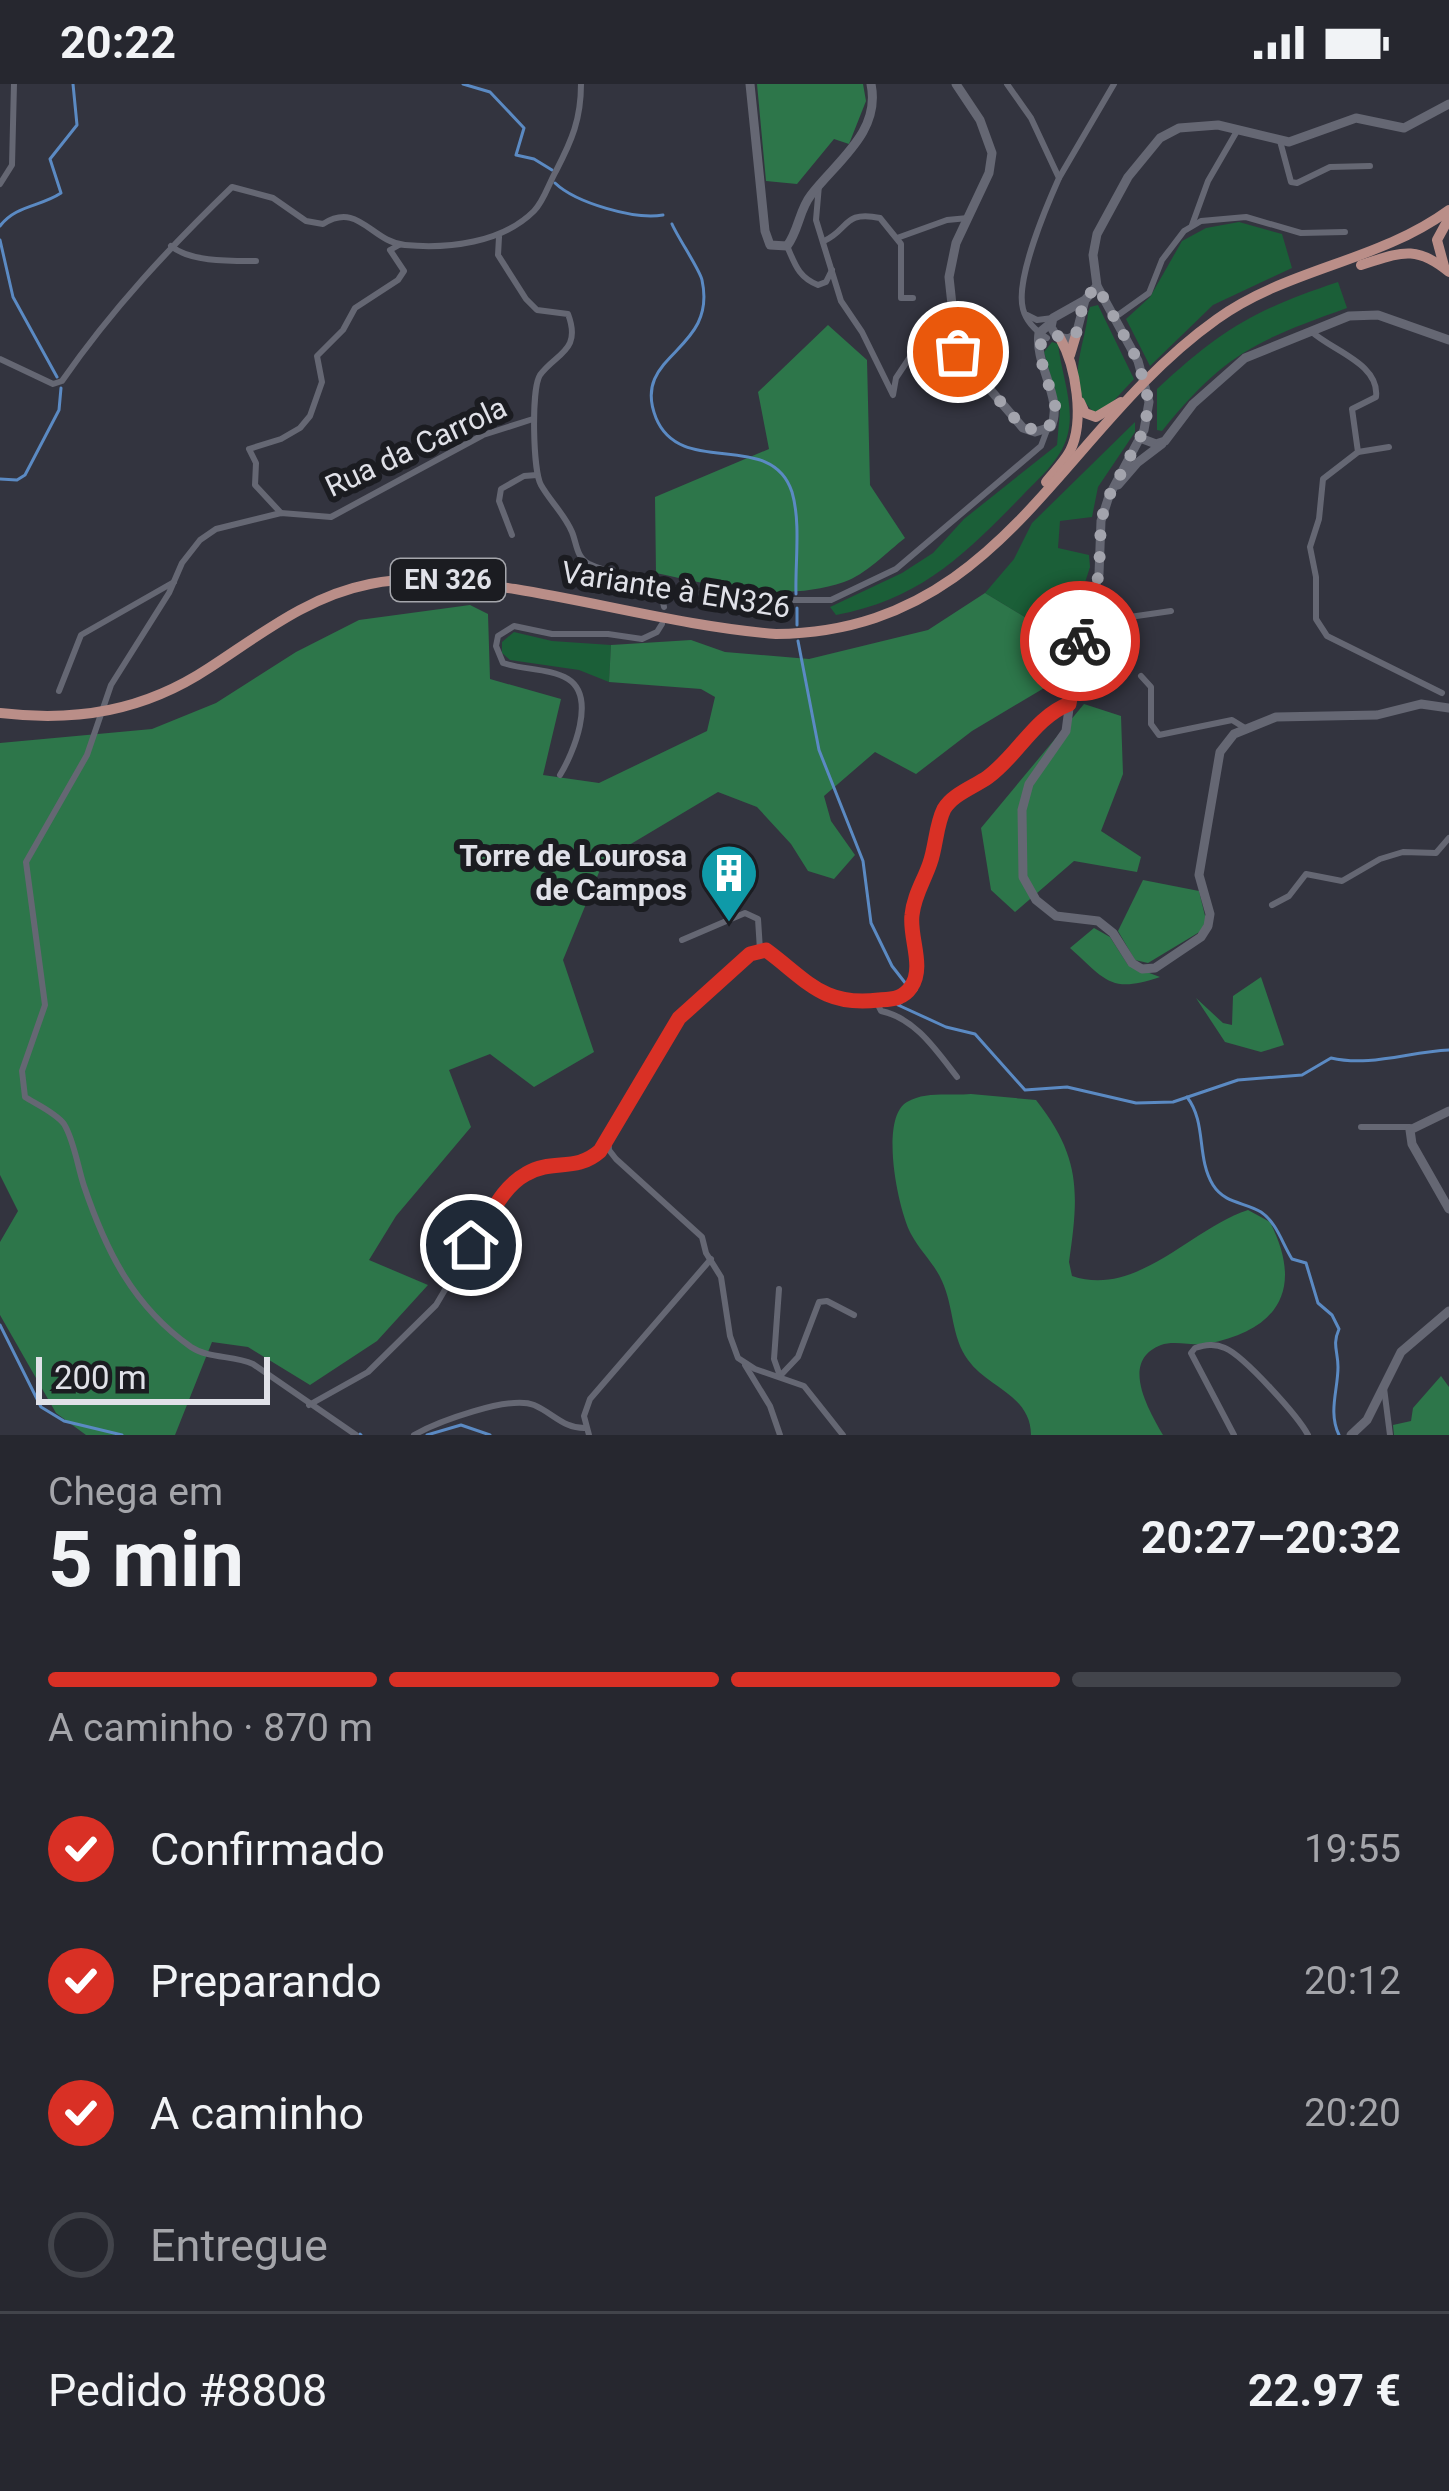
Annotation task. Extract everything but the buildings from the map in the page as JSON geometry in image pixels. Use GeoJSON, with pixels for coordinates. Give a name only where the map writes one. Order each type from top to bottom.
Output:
{"type":"FeatureCollection","features":[{"type":"Feature","properties":{"kind":"main road"},"geometry":{"type":"LineString","coordinates":[[1447,271],[1436,248],[1449,214]]}},
{"type":"Feature","properties":{"kind":"main road","name":"Variante à EN326"},"geometry":{"type":"LineString","coordinates":[[0,713],[92,716],[128,708],[178,686],[283,619],[329,596],[398,579],[460,581],[753,632],[795,634],[890,616],[945,586],[988,552],[1139,391],[1218,318],[1288,282],[1383,250],[1449,214]]}},
{"type":"Feature","properties":{"kind":"main road"},"geometry":{"type":"LineString","coordinates":[[1288,282],[1412,252],[1447,271]]}},
{"type":"Feature","properties":{"kind":"main road"},"geometry":{"type":"LineString","coordinates":[[1051,331],[1070,359]]}},
{"type":"Feature","properties":{"kind":"main road"},"geometry":{"type":"LineString","coordinates":[[1033,506],[1072,446],[1077,420],[1070,359],[1076,334]]}},
{"type":"Feature","properties":{"kind":"main road"},"geometry":{"type":"LineString","coordinates":[[1073,386],[1085,413],[1096,417],[1139,391]]}},
{"type":"Feature","properties":{"kind":"street"},"geometry":{"type":"LineString","coordinates":[[0,184],[12,165],[14,84]]}},
{"type":"Feature","properties":{"kind":"street"},"geometry":{"type":"LineString","coordinates":[[281,513],[255,485],[256,463],[249,449],[281,439],[310,416],[322,382],[317,356],[343,330],[355,308],[404,271],[390,250],[399,245],[500,237],[536,209],[581,117],[581,84]]}},
{"type":"Feature","properties":{"kind":"street"},"geometry":{"type":"LineString","coordinates":[[750,84],[765,231],[770,244],[788,246]]}},
{"type":"Feature","properties":{"kind":"street"},"geometry":{"type":"LineString","coordinates":[[832,269],[826,282],[818,285],[807,280],[788,246],[807,199],[860,141],[874,99],[871,84]]}},
{"type":"Feature","properties":{"kind":"street"},"geometry":{"type":"LineString","coordinates":[[956,84],[980,120],[992,153],[989,173],[956,243],[949,277],[958,352],[1023,428],[1047,430]]}},
{"type":"Feature","properties":{"kind":"street"},"geometry":{"type":"LineString","coordinates":[[1007,84],[1039,131],[1059,178]]}},
{"type":"Feature","properties":{"kind":"street"},"geometry":{"type":"LineString","coordinates":[[1024,314],[1022,294],[1028,267],[1059,178],[1114,84]]}},
{"type":"Feature","properties":{"kind":"street"},"geometry":{"type":"LineString","coordinates":[[1449,104],[1404,128],[1356,118],[1301,140],[1280,141],[1199,124],[1179,128],[1160,138],[1142,157],[1094,244],[1097,286],[1138,361],[1149,402],[1142,434],[1101,520],[1099,574],[1072,679],[1066,731],[1025,797],[1019,843],[1023,877],[1036,900],[1056,916],[1098,921],[1113,933],[1132,963],[1155,968],[1202,937],[1208,926],[1210,914],[1199,875],[1220,752],[1234,734],[1298,715],[1376,716],[1421,704],[1449,709]]}},
{"type":"Feature","properties":{"kind":"street"},"geometry":{"type":"LineString","coordinates":[[1114,318],[1148,293],[1162,260],[1192,225],[1208,181],[1237,130]]}},
{"type":"Feature","properties":{"kind":"street"},"geometry":{"type":"LineString","coordinates":[[1280,141],[1291,182],[1330,167],[1370,166]]}},
{"type":"Feature","properties":{"kind":"street"},"geometry":{"type":"LineString","coordinates":[[819,185],[814,205],[842,301],[893,395],[896,378],[919,345],[936,359],[958,352]]}},
{"type":"Feature","properties":{"kind":"street"},"geometry":{"type":"LineString","coordinates":[[0,359],[53,384],[62,381],[106,318],[232,187],[272,198],[306,221],[323,224],[348,215],[399,245]]}},
{"type":"Feature","properties":{"kind":"street"},"geometry":{"type":"LineString","coordinates":[[824,242],[848,219],[860,215],[880,218],[897,238],[947,220],[968,218]]}},
{"type":"Feature","properties":{"kind":"street"},"geometry":{"type":"LineString","coordinates":[[1192,225],[1246,217],[1301,233],[1345,232]]}},
{"type":"Feature","properties":{"kind":"street"},"geometry":{"type":"LineString","coordinates":[[500,237],[498,254],[526,299],[537,310],[568,314],[572,324],[572,338],[563,357],[541,374],[533,392],[533,419],[537,475],[572,532],[580,556],[660,587],[754,600],[830,600],[896,568],[1041,446],[1057,412],[1038,350],[1065,311],[1097,286]]}},
{"type":"Feature","properties":{"kind":"street"},"geometry":{"type":"LineString","coordinates":[[897,238],[903,259],[901,298],[913,298]]}},
{"type":"Feature","properties":{"kind":"street"},"geometry":{"type":"LineString","coordinates":[[171,246],[194,259],[213,256],[256,261]]}},
{"type":"Feature","properties":{"kind":"street"},"geometry":{"type":"LineString","coordinates":[[1024,314],[1051,331],[1076,334],[1084,300]]}},
{"type":"Feature","properties":{"kind":"street"},"geometry":{"type":"LineString","coordinates":[[1065,311],[1078,320]]}},
{"type":"Feature","properties":{"kind":"street"},"geometry":{"type":"LineString","coordinates":[[1024,314],[1051,331]]}},
{"type":"Feature","properties":{"kind":"street"},"geometry":{"type":"LineString","coordinates":[[1113,488],[1165,441],[1192,404],[1245,358],[1348,316],[1378,315],[1449,340]]}},
{"type":"Feature","properties":{"kind":"street"},"geometry":{"type":"LineString","coordinates":[[1309,330],[1376,380],[1376,397],[1352,409],[1350,421],[1358,452],[1323,479],[1310,547],[1316,619],[1327,636],[1442,693]]}},
{"type":"Feature","properties":{"kind":"street","name":"Rua da Carrola"},"geometry":{"type":"LineString","coordinates":[[309,1405],[253,1364],[194,1349],[146,1308],[101,1237],[63,1122],[25,1097],[22,1071],[45,1005],[26,862],[89,746],[111,685],[200,540],[216,529],[281,513],[331,517],[483,435],[533,419]]}},
{"type":"Feature","properties":{"kind":"street"},"geometry":{"type":"LineString","coordinates":[[1142,434],[1156,443],[1165,441]]}},
{"type":"Feature","properties":{"kind":"street"},"geometry":{"type":"LineString","coordinates":[[1358,452],[1389,447]]}},
{"type":"Feature","properties":{"kind":"street"},"geometry":{"type":"LineString","coordinates":[[512,535],[499,501],[501,489],[524,476],[537,475]]}},
{"type":"Feature","properties":{"kind":"street"},"geometry":{"type":"LineString","coordinates":[[59,691],[81,635],[173,582]]}},
{"type":"Feature","properties":{"kind":"street"},"geometry":{"type":"LineString","coordinates":[[660,587],[664,607]]}},
{"type":"Feature","properties":{"kind":"street"},"geometry":{"type":"LineString","coordinates":[[1072,679],[1078,677],[1107,627],[1116,620],[1171,610]]}},
{"type":"Feature","properties":{"kind":"street"},"geometry":{"type":"LineString","coordinates":[[560,775],[578,746],[577,689],[560,676],[503,663],[496,646],[498,636],[514,626],[552,634],[642,639],[650,638],[662,624]]}},
{"type":"Feature","properties":{"kind":"street"},"geometry":{"type":"LineString","coordinates":[[1141,676],[1151,687],[1151,724],[1159,735],[1232,720],[1245,728]]}},
{"type":"Feature","properties":{"kind":"street"},"geometry":{"type":"LineString","coordinates":[[760,950],[842,1002],[898,998],[914,983],[917,968],[911,925],[915,894],[929,866],[946,805],[1010,758],[1052,710],[1069,704]]}},
{"type":"Feature","properties":{"kind":"street"},"geometry":{"type":"LineString","coordinates":[[1272,905],[1295,891],[1306,874],[1342,881],[1380,859],[1410,851],[1436,853],[1449,838]]}},
{"type":"Feature","properties":{"kind":"street"},"geometry":{"type":"LineString","coordinates":[[682,940],[738,912],[758,919],[760,950]]}},
{"type":"Feature","properties":{"kind":"street"},"geometry":{"type":"LineString","coordinates":[[760,950],[679,1018],[608,1133],[607,1142],[616,1159],[695,1227],[723,1285],[733,1346],[770,1406],[780,1435]]}},
{"type":"Feature","properties":{"kind":"street"},"geometry":{"type":"LineString","coordinates":[[876,1000],[881,1011],[901,1015],[913,1025],[957,1077]]}},
{"type":"Feature","properties":{"kind":"street"},"geometry":{"type":"LineString","coordinates":[[1449,1111],[1410,1130],[1412,1144],[1449,1209]]}},
{"type":"Feature","properties":{"kind":"street"},"geometry":{"type":"LineString","coordinates":[[1360,1127],[1394,1124],[1413,1128]]}},
{"type":"Feature","properties":{"kind":"street"},"geometry":{"type":"LineString","coordinates":[[309,1405],[368,1372],[436,1305],[495,1205],[518,1180],[550,1166],[583,1164],[607,1142]]}},
{"type":"Feature","properties":{"kind":"street"},"geometry":{"type":"LineString","coordinates":[[588,1431],[584,1416],[590,1399],[711,1259]]}},
{"type":"Feature","properties":{"kind":"street"},"geometry":{"type":"LineString","coordinates":[[778,1289],[774,1359],[780,1376]]}},
{"type":"Feature","properties":{"kind":"street"},"geometry":{"type":"LineString","coordinates":[[780,1376],[798,1358],[820,1302],[854,1315]]}},
{"type":"Feature","properties":{"kind":"street"},"geometry":{"type":"LineString","coordinates":[[1351,1435],[1367,1420],[1401,1352],[1449,1311]]}},
{"type":"Feature","properties":{"kind":"street"},"geometry":{"type":"LineString","coordinates":[[1234,1435],[1191,1354],[1195,1348],[1227,1348],[1297,1417],[1308,1435]]}},
{"type":"Feature","properties":{"kind":"street"},"geometry":{"type":"LineString","coordinates":[[743,1362],[804,1386],[843,1435]]}},
{"type":"Feature","properties":{"kind":"street"},"geometry":{"type":"LineString","coordinates":[[1384,1384],[1390,1435]]}},
{"type":"Feature","properties":{"kind":"street"},"geometry":{"type":"LineString","coordinates":[[414,1435],[434,1424],[518,1403],[534,1405],[588,1431]]}},
{"type":"Feature","properties":{"kind":"street"},"geometry":{"type":"LineString","coordinates":[[309,1405],[344,1423],[356,1435]]}},
{"type":"Feature","properties":{"kind":"green space"},"geometry":{"type":"Polygon","coordinates":[[[757,84],[863,84],[866,101],[849,144],[834,139],[797,184],[766,181],[757,84]]]}},
{"type":"Feature","properties":{"kind":"green space"},"geometry":{"type":"Polygon","coordinates":[[[1239,222],[1282,234],[1292,268],[1213,305],[1150,366],[1126,319],[1150,297],[1182,241],[1206,228],[1239,222]]]}},
{"type":"Feature","properties":{"kind":"green space"},"geometry":{"type":"Polygon","coordinates":[[[1338,282],[1347,308],[1243,353],[1204,384],[1162,431],[1157,430],[1157,389],[1201,351],[1261,312],[1338,282]]]}},
{"type":"Feature","properties":{"kind":"green space"},"geometry":{"type":"Polygon","coordinates":[[[1098,305],[1134,379],[1107,408],[1095,413],[1080,390],[1078,365],[1090,307],[1098,305]]]}},
{"type":"Feature","properties":{"kind":"green space"},"geometry":{"type":"Polygon","coordinates":[[[828,325],[867,360],[870,485],[905,538],[860,574],[821,588],[749,590],[656,573],[655,497],[769,449],[758,392],[828,325]]]}},
{"type":"Feature","properties":{"kind":"green space"},"geometry":{"type":"Polygon","coordinates":[[[1052,342],[1058,344],[1070,414],[1064,446],[1054,462],[939,572],[893,598],[836,615],[830,607],[933,553],[964,519],[1057,445],[1060,410],[1044,352],[1052,342]]]}},
{"type":"Feature","properties":{"kind":"green space"},"geometry":{"type":"Polygon","coordinates":[[[1135,422],[1135,432],[1098,487],[1092,517],[1060,521],[1058,548],[1089,555],[1090,567],[1066,642],[985,593],[1014,559],[1032,523],[1135,422]]]}},
{"type":"Feature","properties":{"kind":"green space"},"geometry":{"type":"Polygon","coordinates":[[[985,593],[1066,642],[1061,678],[972,731],[916,774],[875,752],[824,796],[831,821],[855,855],[834,879],[808,871],[757,807],[718,792],[604,860],[563,960],[594,1052],[534,1087],[490,1054],[449,1070],[471,1127],[396,1216],[369,1260],[428,1285],[377,1341],[310,1385],[248,1347],[212,1342],[175,1435],[86,1435],[56,1413],[0,1315],[0,1242],[18,1211],[0,1175],[0,743],[152,729],[216,703],[296,652],[359,620],[470,605],[488,614],[490,679],[561,699],[543,775],[599,783],[707,731],[715,697],[701,689],[609,682],[611,645],[691,640],[725,652],[809,659],[928,630],[985,593]]]}},
{"type":"Feature","properties":{"kind":"green space"},"geometry":{"type":"Polygon","coordinates":[[[514,632],[552,641],[611,645],[609,682],[579,670],[510,660],[502,653],[502,642],[514,632]]]}},
{"type":"Feature","properties":{"kind":"green space"},"geometry":{"type":"Polygon","coordinates":[[[1084,704],[1121,716],[1123,774],[1101,831],[1141,857],[1137,872],[1074,861],[1015,912],[991,890],[981,828],[1084,704]]]}},
{"type":"Feature","properties":{"kind":"green space"},"geometry":{"type":"Polygon","coordinates":[[[1143,880],[1199,891],[1206,920],[1201,931],[1148,963],[1135,960],[1118,931],[1143,880]]]}},
{"type":"Feature","properties":{"kind":"green space"},"geometry":{"type":"Polygon","coordinates":[[[1094,928],[1110,937],[1128,965],[1160,977],[1119,984],[1101,976],[1070,948],[1094,928]]]}},
{"type":"Feature","properties":{"kind":"green space"},"geometry":{"type":"Polygon","coordinates":[[[1261,977],[1284,1045],[1261,1052],[1225,1042],[1196,998],[1223,1023],[1232,1025],[1233,996],[1261,977]]]}},
{"type":"Feature","properties":{"kind":"green space"},"geometry":{"type":"Polygon","coordinates":[[[930,1095],[1036,1100],[1051,1120],[1073,1176],[1072,1276],[1119,1278],[1141,1270],[1248,1210],[1270,1222],[1285,1267],[1284,1286],[1268,1317],[1232,1337],[1207,1344],[1161,1345],[1142,1362],[1141,1387],[1163,1435],[1031,1435],[1024,1410],[976,1370],[962,1351],[942,1281],[906,1222],[893,1144],[899,1111],[907,1102],[930,1095]]]}},
{"type":"Feature","properties":{"kind":"green space"},"geometry":{"type":"Polygon","coordinates":[[[1441,1376],[1449,1387],[1449,1435],[1394,1435],[1393,1425],[1411,1421],[1413,1408],[1441,1376]]]}},
{"type":"Feature","properties":{"kind":"waterway"},"geometry":{"type":"LineString","coordinates":[[0,226],[13,214],[61,193],[50,159],[77,125],[73,84]]}},
{"type":"Feature","properties":{"kind":"waterway"},"geometry":{"type":"LineString","coordinates":[[463,84],[490,92],[524,128],[516,155],[552,170]]}},
{"type":"Feature","properties":{"kind":"waterway"},"geometry":{"type":"LineString","coordinates":[[555,183],[606,208],[663,215]]}},
{"type":"Feature","properties":{"kind":"waterway"},"geometry":{"type":"LineString","coordinates":[[672,224],[700,275],[704,304],[688,339],[654,379],[651,396],[656,418],[668,436],[685,446],[765,462],[781,473],[792,492],[796,517],[796,594]]}},
{"type":"Feature","properties":{"kind":"waterway"},"geometry":{"type":"LineString","coordinates":[[0,240],[13,297],[57,377]]}},
{"type":"Feature","properties":{"kind":"waterway"},"geometry":{"type":"LineString","coordinates":[[0,479],[17,480],[25,475],[59,410],[61,388]]}},
{"type":"Feature","properties":{"kind":"waterway"},"geometry":{"type":"LineString","coordinates":[[797,608],[797,625]]}},
{"type":"Feature","properties":{"kind":"waterway"},"geometry":{"type":"LineString","coordinates":[[798,641],[819,750],[863,861],[871,923],[906,984]]}},
{"type":"Feature","properties":{"kind":"waterway"},"geometry":{"type":"LineString","coordinates":[[916,990],[898,1005],[946,1027],[975,1034],[1025,1090],[1067,1087],[1136,1103],[1173,1102],[1238,1080],[1302,1075],[1331,1058],[1375,1060],[1449,1050]]}},
{"type":"Feature","properties":{"kind":"waterway"},"geometry":{"type":"LineString","coordinates":[[1187,1097],[1197,1118],[1213,1185],[1223,1196],[1261,1212],[1271,1222],[1292,1259],[1306,1263],[1318,1303],[1339,1329],[1334,1409],[1339,1435]]}},
{"type":"Feature","properties":{"kind":"waterway"},"geometry":{"type":"LineString","coordinates":[[0,1325],[41,1407],[64,1421],[122,1435]]}},
{"type":"Feature","properties":{"kind":"waterway"},"geometry":{"type":"LineString","coordinates":[[427,1435],[461,1425],[490,1435]]}},
{"type":"Feature","properties":{"kind":"way so far"},"geometry":{"type":"LineString","coordinates":[[958,352],[1023,428],[1047,430],[1057,412],[1038,350],[1054,334],[1064,339],[1076,334],[1084,300],[1097,286],[1143,371],[1149,402],[1144,430],[1101,520],[1099,574],[1080,641]]}},
{"type":"Feature","properties":{"kind":"place","name":"Torre de Lourosa de Campos"},"geometry":{"type":"Point","coordinates":[729,924]}},
{"type":"Feature","properties":{"kind":"route"},"geometry":{"type":"LineString","coordinates":[[471,1245],[495,1205],[526,1174],[550,1166],[583,1164],[600,1151],[679,1018],[750,954],[766,950],[842,1002],[898,998],[907,992],[917,968],[911,925],[915,894],[929,866],[946,805],[1024,746],[1052,710],[1069,704],[1080,641]]}}]}
